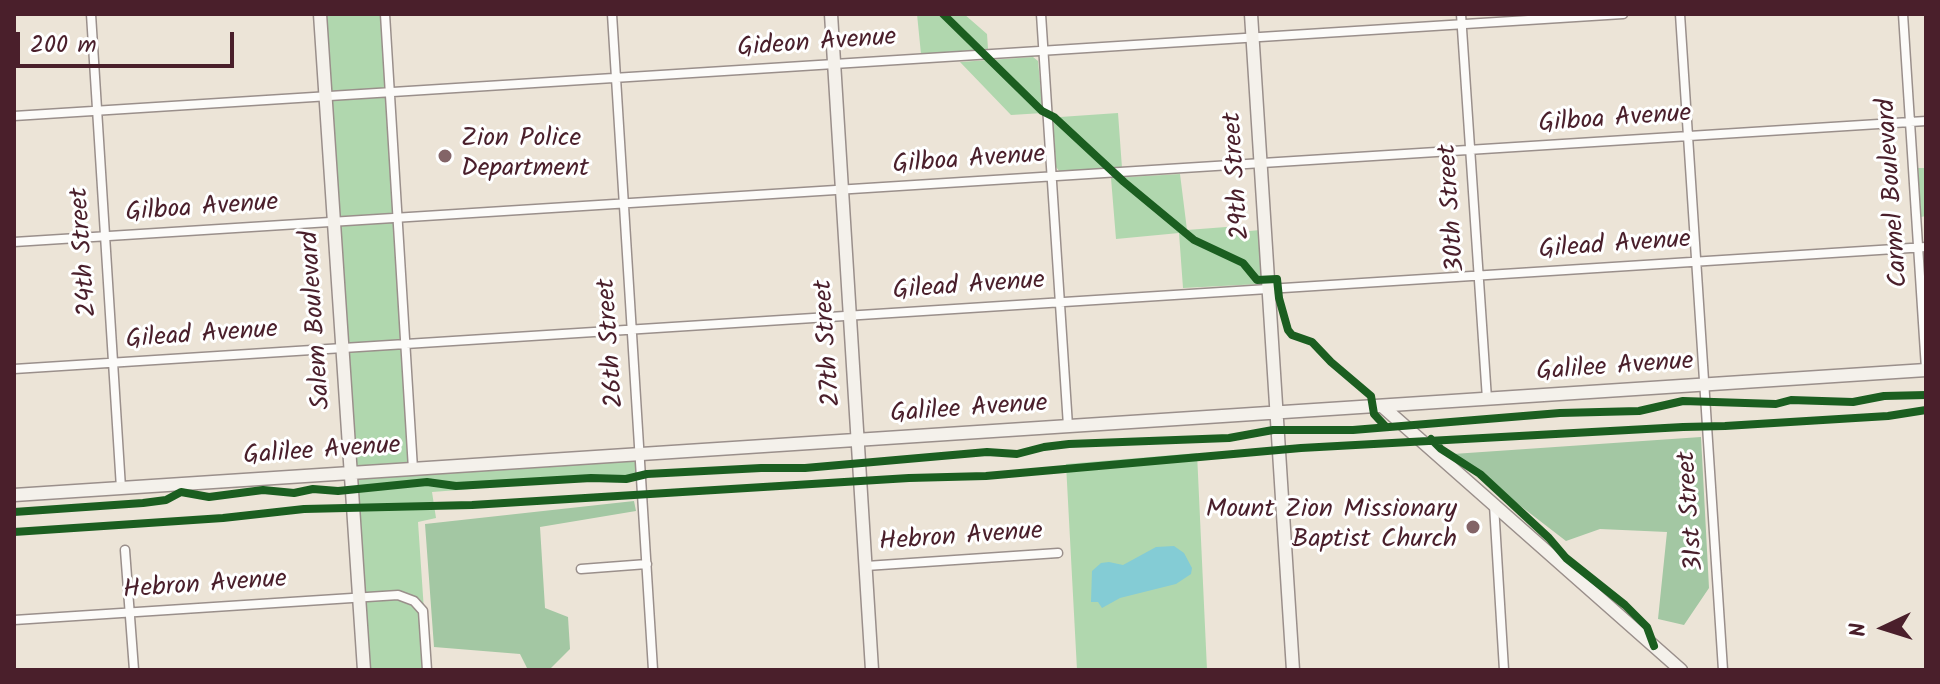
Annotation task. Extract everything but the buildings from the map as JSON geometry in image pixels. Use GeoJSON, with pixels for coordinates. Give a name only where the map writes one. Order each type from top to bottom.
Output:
{"type":"FeatureCollection","features":[{"type":"Feature","properties":{"kind":"street","name":"24th Street"},"geometry":{"type":"LineString","coordinates":[[91,14],[121,488]]}},
{"type":"Feature","properties":{"kind":"street","name":"Salem Boulevard"},"geometry":{"type":"LineString","coordinates":[[320,14],[364,670]]}},
{"type":"Feature","properties":{"kind":"street"},"geometry":{"type":"LineString","coordinates":[[385,14],[413,469]]}},
{"type":"Feature","properties":{"kind":"street","name":"26th Street"},"geometry":{"type":"LineString","coordinates":[[612,14],[653,670]]}},
{"type":"Feature","properties":{"kind":"street","name":"27th Street"},"geometry":{"type":"LineString","coordinates":[[831,14],[872,670]]}},
{"type":"Feature","properties":{"kind":"street"},"geometry":{"type":"LineString","coordinates":[[1041,14],[1068,426]]}},
{"type":"Feature","properties":{"kind":"street","name":"29th Street"},"geometry":{"type":"LineString","coordinates":[[1251,14],[1293,670]]}},
{"type":"Feature","properties":{"kind":"street","name":"30th Street"},"geometry":{"type":"LineString","coordinates":[[1461,14],[1487,399]]}},
{"type":"Feature","properties":{"kind":"street","name":"Gideon Avenue"},"geometry":{"type":"LineString","coordinates":[[14,116],[1623,14]]}},
{"type":"Feature","properties":{"kind":"street","name":"31st Street"},"geometry":{"type":"LineString","coordinates":[[1680,14],[1723,670]]}},
{"type":"Feature","properties":{"kind":"street","name":"Carmel Boulevard"},"geometry":{"type":"LineString","coordinates":[[1903,14],[1922,247],[1926,369]]}},
{"type":"Feature","properties":{"kind":"street","name":"Gilboa Avenue"},"geometry":{"type":"LineString","coordinates":[[14,242],[1926,121]]}},
{"type":"Feature","properties":{"kind":"street","name":"Gilead Avenue"},"geometry":{"type":"LineString","coordinates":[[14,369],[1922,247]]}},
{"type":"Feature","properties":{"kind":"street","name":"Galilee Avenue"},"geometry":{"type":"LineString","coordinates":[[14,495],[1926,369]]}},
{"type":"Feature","properties":{"kind":"street"},"geometry":{"type":"LineString","coordinates":[[1382,406],[1681,670]]}},
{"type":"Feature","properties":{"kind":"street"},"geometry":{"type":"LineString","coordinates":[[1494,505],[1504,670]]}},
{"type":"Feature","properties":{"kind":"street"},"geometry":{"type":"LineString","coordinates":[[125,550],[134,670]]}},
{"type":"Feature","properties":{"kind":"street","name":"Hebron Avenue"},"geometry":{"type":"LineString","coordinates":[[866,566],[1058,553]]}},
{"type":"Feature","properties":{"kind":"street"},"geometry":{"type":"LineString","coordinates":[[581,569],[647,564]]}},
{"type":"Feature","properties":{"kind":"street","name":"Hebron Avenue"},"geometry":{"type":"LineString","coordinates":[[14,620],[398,595],[408,597],[423,611],[427,670]]}},
{"type":"Feature","properties":{"kind":"green space"},"geometry":{"type":"Polygon","coordinates":[[[320,14],[385,14],[413,469],[640,454],[641,476],[432,492],[436,518],[418,522],[428,670],[364,670],[320,14]]]}},
{"type":"Feature","properties":{"kind":"green space"},"geometry":{"type":"Polygon","coordinates":[[[917,14],[964,14],[987,34],[988,49],[921,54],[917,14]]]}},
{"type":"Feature","properties":{"kind":"green space"},"geometry":{"type":"Polygon","coordinates":[[[1033,57],[1038,61],[1043,113],[1011,115],[960,62],[1033,57]]]}},
{"type":"Feature","properties":{"kind":"green space"},"geometry":{"type":"Polygon","coordinates":[[[1118,113],[1122,168],[1060,172],[1056,167],[1053,121],[1060,117],[1118,113]]]}},
{"type":"Feature","properties":{"kind":"green space"},"geometry":{"type":"Polygon","coordinates":[[[1918,168],[1926,168],[1926,216],[1921,217],[1918,168]]]}},
{"type":"Feature","properties":{"kind":"green space"},"geometry":{"type":"Polygon","coordinates":[[[1180,174],[1187,230],[1239,226],[1240,232],[1260,230],[1264,278],[1260,284],[1183,288],[1179,233],[1116,239],[1111,178],[1180,174]]]}},
{"type":"Feature","properties":{"kind":"green space"},"geometry":{"type":"Polygon","coordinates":[[[1701,437],[1709,588],[1684,625],[1658,619],[1667,532],[1600,529],[1566,541],[1453,454],[1701,437]]]}},
{"type":"Feature","properties":{"kind":"green space"},"geometry":{"type":"Polygon","coordinates":[[[1197,453],[1207,670],[1077,670],[1066,464],[1197,453]]]}},
{"type":"Feature","properties":{"kind":"green space"},"geometry":{"type":"Polygon","coordinates":[[[634,501],[636,511],[540,527],[545,608],[568,617],[570,649],[549,670],[528,670],[520,654],[434,647],[425,524],[634,501]]]}},
{"type":"Feature","properties":{"kind":"water"},"geometry":{"type":"Polygon","coordinates":[[[1174,546],[1184,553],[1192,568],[1191,574],[1176,584],[1120,598],[1102,608],[1098,602],[1091,602],[1092,571],[1101,563],[1123,565],[1156,547],[1174,546]]]}},
{"type":"Feature","properties":{"kind":"cycle path"},"geometry":{"type":"LineString","coordinates":[[943,14],[1042,111],[1054,117],[1124,182],[1194,240],[1243,263],[1257,280],[1277,279],[1288,330],[1292,335],[1312,342],[1371,396],[1374,414],[1386,427]]}},
{"type":"Feature","properties":{"kind":"cycle path"},"geometry":{"type":"LineString","coordinates":[[14,512],[143,503],[166,500],[181,492],[209,497],[263,490],[294,493],[313,489],[338,491],[427,482],[456,486],[591,478],[626,479],[647,474],[805,468],[987,452],[1017,454],[1069,444],[1229,438],[1273,430],[1353,430],[1560,413],[1639,411],[1683,401],[1776,404],[1791,400],[1853,402],[1884,396],[1926,395]]}},
{"type":"Feature","properties":{"kind":"cycle path"},"geometry":{"type":"LineString","coordinates":[[14,532],[223,518],[304,509],[472,505],[986,476],[1301,448],[1725,426],[1888,416],[1926,410]]}},
{"type":"Feature","properties":{"kind":"cycle path"},"geometry":{"type":"LineString","coordinates":[[1431,439],[1480,474],[1549,538],[1566,558],[1625,605],[1647,627],[1654,646]]}},
{"type":"Feature","properties":{"kind":"place","name":"Zion Police Department"},"geometry":{"type":"Point","coordinates":[445,156]}},
{"type":"Feature","properties":{"kind":"place","name":"Mount Zion Missionary Baptist Church"},"geometry":{"type":"Point","coordinates":[1473,527]}}]}
